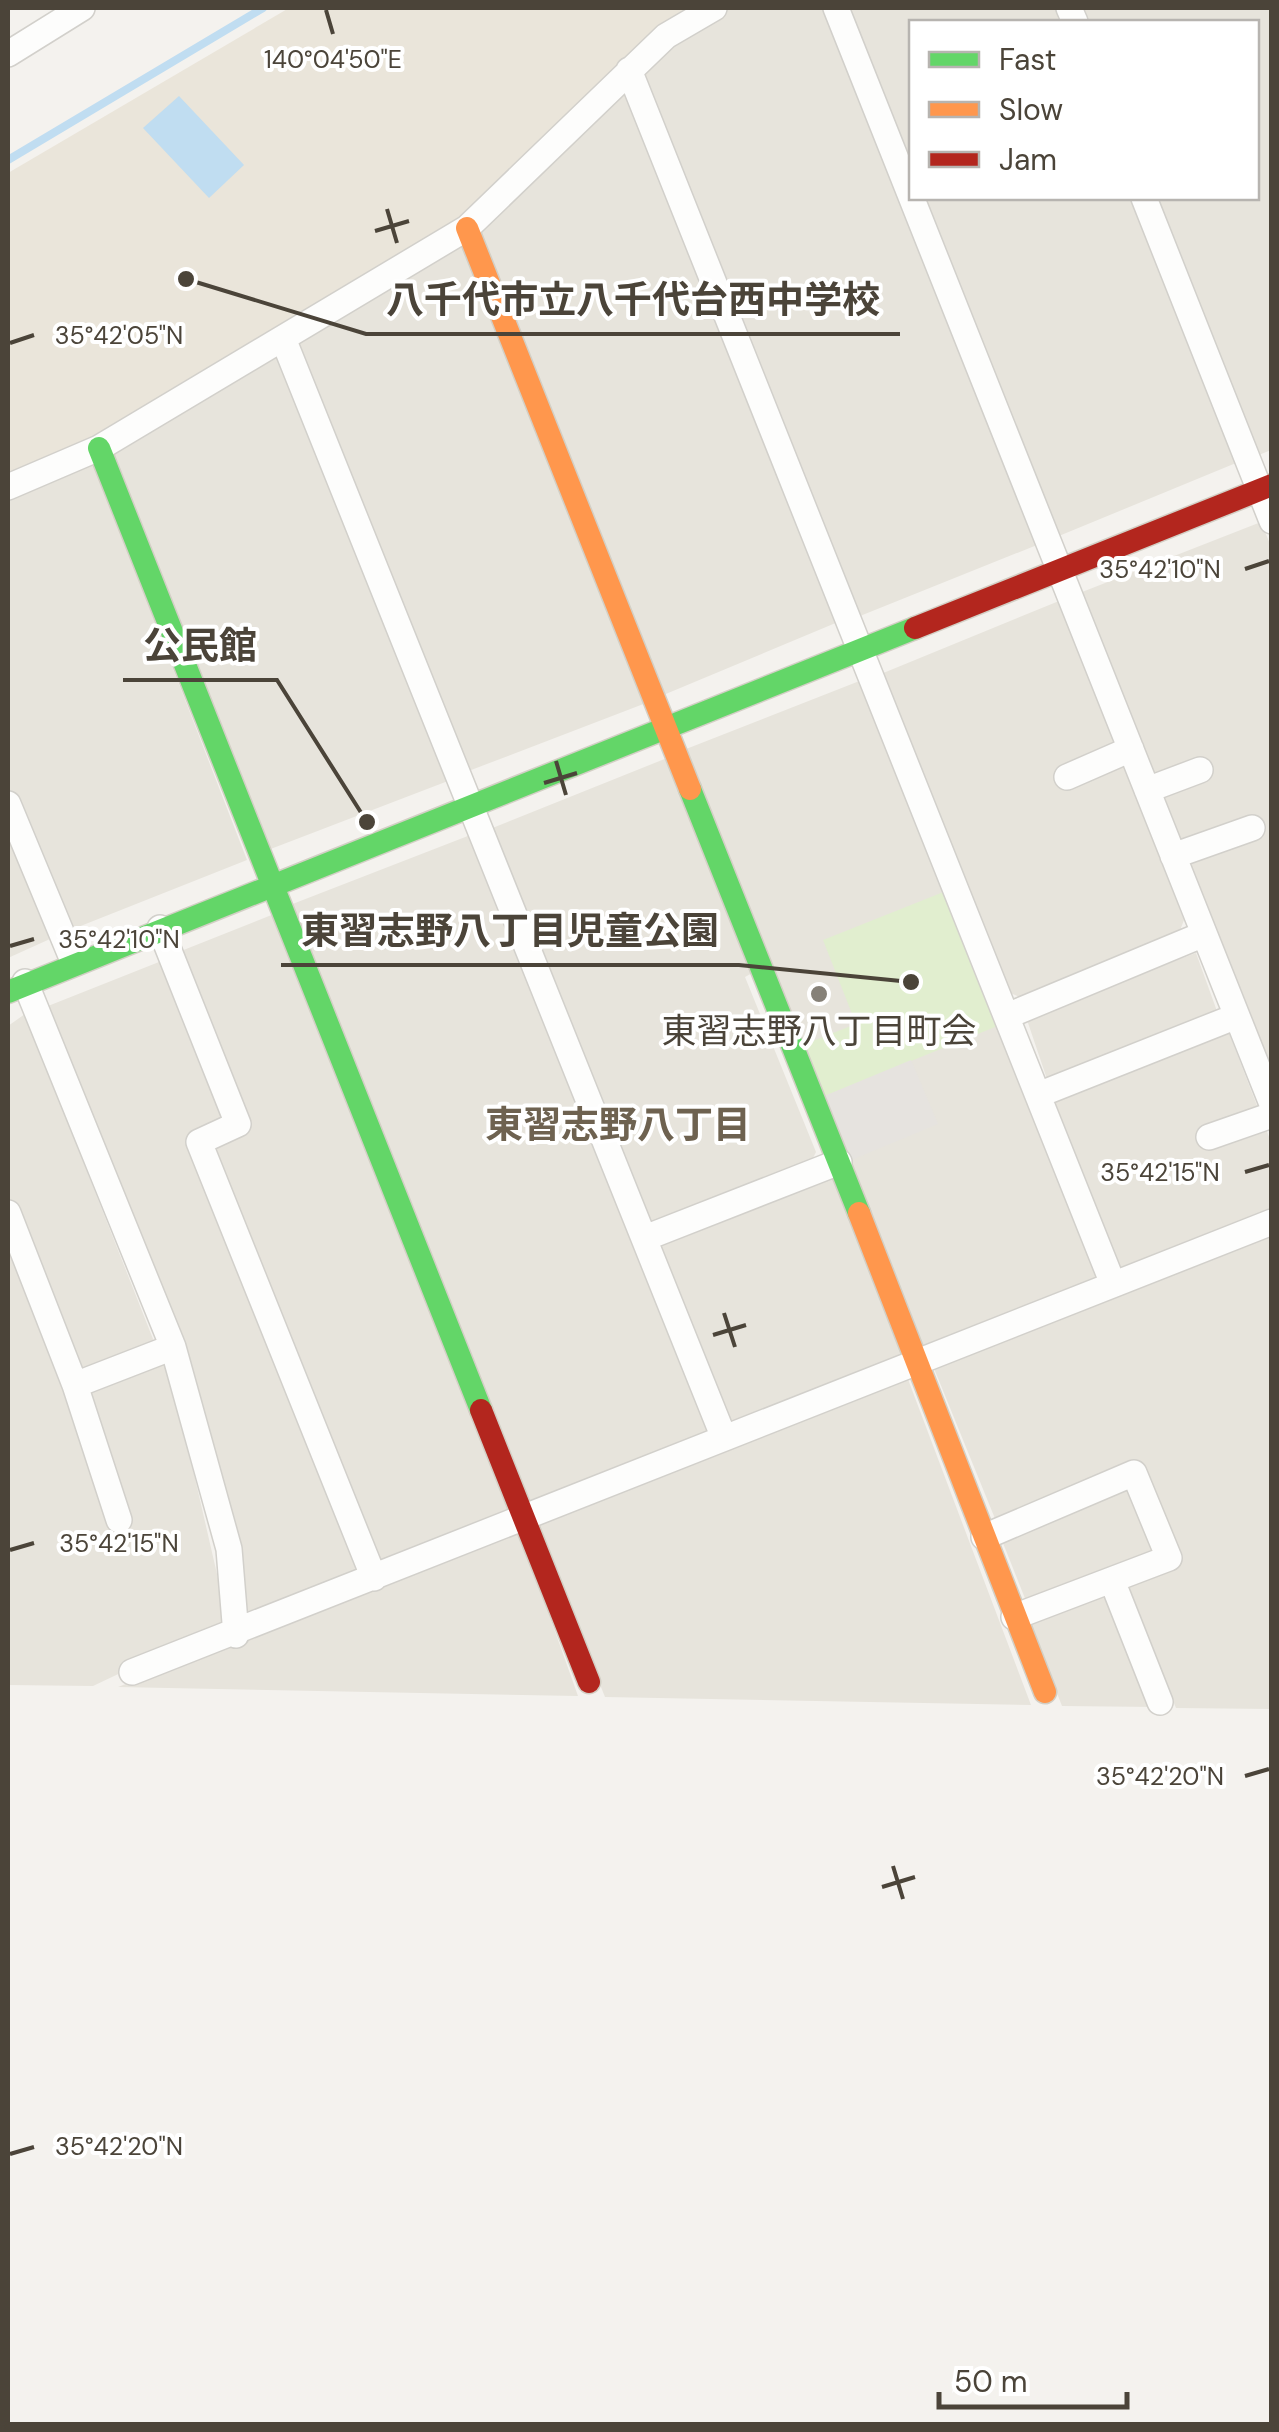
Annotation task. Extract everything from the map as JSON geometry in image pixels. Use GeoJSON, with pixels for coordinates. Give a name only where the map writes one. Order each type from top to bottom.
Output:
{"type":"FeatureCollection","features":[{"type":"Feature","properties":{"kind":"street"},"geometry":{"type":"LineString","coordinates":[[8,487],[100,448],[284,341],[466,228],[666,36],[714,8]]}},
{"type":"Feature","properties":{"kind":"street"},"geometry":{"type":"LineString","coordinates":[[836,8],[909,191]]}},
{"type":"Feature","properties":{"kind":"street"},"geometry":{"type":"LineString","coordinates":[[8,54],[73,10]]}},
{"type":"Feature","properties":{"kind":"street"},"geometry":{"type":"LineString","coordinates":[[628,70],[1113,1284]]}},
{"type":"Feature","properties":{"kind":"street"},"geometry":{"type":"LineString","coordinates":[[912,200],[1272,1104]]}},
{"type":"Feature","properties":{"kind":"street"},"geometry":{"type":"LineString","coordinates":[[1145,200],[1265,487],[1272,521]]}},
{"type":"Feature","properties":{"kind":"street"},"geometry":{"type":"LineString","coordinates":[[466,228],[839,1162],[1045,1692]]}},
{"type":"Feature","properties":{"kind":"street"},"geometry":{"type":"LineString","coordinates":[[284,341],[474,804],[724,1438]]}},
{"type":"Feature","properties":{"kind":"street"},"geometry":{"type":"LineString","coordinates":[[100,448],[589,1682]]}},
{"type":"Feature","properties":{"kind":"street"},"geometry":{"type":"LineString","coordinates":[[236,1634],[229,1549],[173,1348],[16,987],[1265,487]]}},
{"type":"Feature","properties":{"kind":"street"},"geometry":{"type":"LineString","coordinates":[[1067,777],[1131,749]]}},
{"type":"Feature","properties":{"kind":"street"},"geometry":{"type":"LineString","coordinates":[[1147,790],[1200,770]]}},
{"type":"Feature","properties":{"kind":"street"},"geometry":{"type":"LineString","coordinates":[[8,804],[74,962]]}},
{"type":"Feature","properties":{"kind":"street"},"geometry":{"type":"LineString","coordinates":[[1173,856],[1252,828]]}},
{"type":"Feature","properties":{"kind":"street"},"geometry":{"type":"LineString","coordinates":[[160,928],[238,1124],[199,1142],[374,1578]]}},
{"type":"Feature","properties":{"kind":"street"},"geometry":{"type":"LineString","coordinates":[[1006,1016],[1204,934]]}},
{"type":"Feature","properties":{"kind":"street"},"geometry":{"type":"LineString","coordinates":[[1038,1095],[1237,1016]]}},
{"type":"Feature","properties":{"kind":"street"},"geometry":{"type":"LineString","coordinates":[[1209,1137],[1272,1115]]}},
{"type":"Feature","properties":{"kind":"street"},"geometry":{"type":"LineString","coordinates":[[645,1238],[839,1162]]}},
{"type":"Feature","properties":{"kind":"street"},"geometry":{"type":"LineString","coordinates":[[8,1213],[75,1385],[119,1520]]}},
{"type":"Feature","properties":{"kind":"street"},"geometry":{"type":"LineString","coordinates":[[132,1672],[1272,1222]]}},
{"type":"Feature","properties":{"kind":"street"},"geometry":{"type":"LineString","coordinates":[[75,1385],[173,1348]]}},
{"type":"Feature","properties":{"kind":"street"},"geometry":{"type":"LineString","coordinates":[[984,1537],[1134,1472],[1169,1558],[1113,1583],[1014,1617]]}},
{"type":"Feature","properties":{"kind":"street"},"geometry":{"type":"LineString","coordinates":[[1113,1583],[1160,1702]]}},
{"type":"Feature","properties":{"kind":"shaded area"},"geometry":{"type":"Polygon","coordinates":[[[289,8],[696,8],[451,227],[95,439],[8,476],[8,173],[289,8]]]}},
{"type":"Feature","properties":{"kind":"shaded area"},"geometry":{"type":"Polygon","coordinates":[[[729,8],[823,8],[1037,545],[860,616],[638,75],[671,40],[729,8]]]}},
{"type":"Feature","properties":{"kind":"shaded area"},"geometry":{"type":"Polygon","coordinates":[[[847,8],[1059,8],[1064,20],[909,20],[909,168],[847,8]]]}},
{"type":"Feature","properties":{"kind":"shaded area"},"geometry":{"type":"Polygon","coordinates":[[[1076,8],[1271,8],[1271,450],[1254,457],[1152,200],[1259,200],[1259,20],[1081,20],[1076,8]]]}},
{"type":"Feature","properties":{"kind":"shaded area"},"geometry":{"type":"Polygon","coordinates":[[[621,88],[630,93],[838,622],[661,696],[476,229],[621,88]]]}},
{"type":"Feature","properties":{"kind":"shaded area"},"geometry":{"type":"Polygon","coordinates":[[[922,200],[1134,200],[1236,463],[1054,538],[922,200]]]}},
{"type":"Feature","properties":{"kind":"shaded area"},"geometry":{"type":"Polygon","coordinates":[[[460,241],[646,703],[466,772],[295,353],[297,340],[460,241]]]}},
{"type":"Feature","properties":{"kind":"shaded area"},"geometry":{"type":"Polygon","coordinates":[[[273,353],[283,355],[448,781],[268,850],[110,450],[273,353]]]}},
{"type":"Feature","properties":{"kind":"shaded area"},"geometry":{"type":"Polygon","coordinates":[[[92,459],[247,860],[68,931],[8,787],[8,496],[92,459]]]}},
{"type":"Feature","properties":{"kind":"shaded area"},"geometry":{"type":"Polygon","coordinates":[[[1261,522],[1272,549],[1271,1084],[1077,594],[1261,522]]]}},
{"type":"Feature","properties":{"kind":"shaded area"},"geometry":{"type":"Polygon","coordinates":[[[1059,601],[1184,920],[1179,933],[1022,998],[1008,992],[876,676],[1059,601]]]}},
{"type":"Feature","properties":{"kind":"shaded area"},"geometry":{"type":"Polygon","coordinates":[[[862,680],[1101,1278],[919,1350],[681,751],[862,680]]]}},
{"type":"Feature","properties":{"kind":"shaded area"},"geometry":{"type":"Polygon","coordinates":[[[667,758],[754,972],[745,977],[816,1152],[811,1162],[647,1226],[490,829],[667,758]]]}},
{"type":"Feature","properties":{"kind":"shaded area"},"geometry":{"type":"Polygon","coordinates":[[[473,834],[712,1431],[527,1503],[290,905],[473,834]]]}},
{"type":"Feature","properties":{"kind":"shaded area"},"geometry":{"type":"Polygon","coordinates":[[[8,835],[50,939],[8,958],[8,835]]]}},
{"type":"Feature","properties":{"kind":"shaded area"},"geometry":{"type":"Polygon","coordinates":[[[274,914],[510,1513],[375,1565],[209,1150],[246,1127],[176,953],[274,914]]]}},
{"type":"Feature","properties":{"kind":"shaded area"},"geometry":{"type":"Polygon","coordinates":[[[1196,953],[1218,1014],[1048,1082],[1026,1017],[1196,953]]]}},
{"type":"Feature","properties":{"kind":"shaded area"},"geometry":{"type":"Polygon","coordinates":[[[164,960],[223,1116],[218,1125],[187,1138],[360,1566],[358,1571],[248,1614],[242,1613],[234,1553],[43,1008],[164,960]]]}},
{"type":"Feature","properties":{"kind":"shaded area"},"geometry":{"type":"Polygon","coordinates":[[[25,1014],[155,1344],[83,1374],[8,1202],[8,1026],[25,1014]]]}},
{"type":"Feature","properties":{"kind":"shaded area"},"geometry":{"type":"Polygon","coordinates":[[[1221,1031],[1229,1033],[1271,1142],[1271,1209],[1116,1271],[1047,1103],[1221,1031]]]}},
{"type":"Feature","properties":{"kind":"shaded area"},"geometry":{"type":"Polygon","coordinates":[[[911,1060],[938,1124],[849,1161],[822,1097],[911,1060]]]}},
{"type":"Feature","properties":{"kind":"shaded area"},"geometry":{"type":"Polygon","coordinates":[[[834,1170],[906,1352],[726,1427],[654,1244],[834,1170]]]}},
{"type":"Feature","properties":{"kind":"shaded area"},"geometry":{"type":"Polygon","coordinates":[[[1271,1231],[1271,1709],[1176,1708],[1127,1589],[1127,1582],[1178,1561],[1142,1468],[998,1526],[933,1366],[1271,1231]]]}},
{"type":"Feature","properties":{"kind":"shaded area"},"geometry":{"type":"Polygon","coordinates":[[[8,1241],[83,1396],[91,1386],[160,1358],[169,1365],[228,1622],[93,1686],[8,1685],[8,1241]]]}},
{"type":"Feature","properties":{"kind":"shaded area"},"geometry":{"type":"Polygon","coordinates":[[[906,1374],[1031,1705],[605,1697],[537,1527],[540,1520],[906,1374]]]}},
{"type":"Feature","properties":{"kind":"shaded area"},"geometry":{"type":"Polygon","coordinates":[[[1124,1489],[1133,1491],[1155,1549],[1152,1556],[1028,1606],[1001,1538],[1124,1489]]]}},
{"type":"Feature","properties":{"kind":"shaded area"},"geometry":{"type":"Polygon","coordinates":[[[519,1530],[578,1696],[118,1687],[519,1530]]]}},
{"type":"Feature","properties":{"kind":"shaded area"},"geometry":{"type":"Polygon","coordinates":[[[1110,1591],[1157,1707],[1062,1706],[1030,1624],[1110,1591]]]}},
{"type":"Feature","properties":{"kind":"green space"},"geometry":{"type":"Polygon","coordinates":[[[946,891],[1000,1025],[822,1097],[800,1046],[856,1024],[823,940],[946,891]]]}},
{"type":"Feature","properties":{"kind":"water"},"geometry":{"type":"Polygon","coordinates":[[[179,96],[244,165],[209,198],[143,128],[179,96]]]}},
{"type":"Feature","properties":{"kind":"waterway"},"geometry":{"type":"LineString","coordinates":[[8,160],[263,8]]}},
{"type":"Feature","properties":{"kind":"traffic: fast"},"geometry":{"type":"LineString","coordinates":[[99,448],[481,1410]]}},
{"type":"Feature","properties":{"kind":"traffic: fast"},"geometry":{"type":"LineString","coordinates":[[8,992],[915,628]]}},
{"type":"Feature","properties":{"kind":"traffic: fast"},"geometry":{"type":"LineString","coordinates":[[690,789],[859,1213]]}},
{"type":"Feature","properties":{"kind":"traffic: slow"},"geometry":{"type":"LineString","coordinates":[[467,228],[690,789]]}},
{"type":"Feature","properties":{"kind":"traffic: slow"},"geometry":{"type":"LineString","coordinates":[[859,1213],[1045,1692]]}},
{"type":"Feature","properties":{"kind":"traffic: jam"},"geometry":{"type":"LineString","coordinates":[[915,628],[1272,485]]}},
{"type":"Feature","properties":{"kind":"traffic: jam"},"geometry":{"type":"LineString","coordinates":[[481,1410],[589,1682]]}},
{"type":"Feature","properties":{"kind":"place","name":"八千代市立八千代台西中学校"},"geometry":{"type":"Point","coordinates":[186,279]}},
{"type":"Feature","properties":{"kind":"place","name":"公民館"},"geometry":{"type":"Point","coordinates":[367,822]}},
{"type":"Feature","properties":{"kind":"place","name":"東習志野八丁目児童公園"},"geometry":{"type":"Point","coordinates":[911,982]}},
{"type":"Feature","properties":{"kind":"place","name":"東習志野八丁目町会"},"geometry":{"type":"Point","coordinates":[819,994]}},
{"type":"Feature","properties":{"kind":"district","name":"東習志野八丁目"},"geometry":{"type":"Point","coordinates":[618,1125]}}]}
